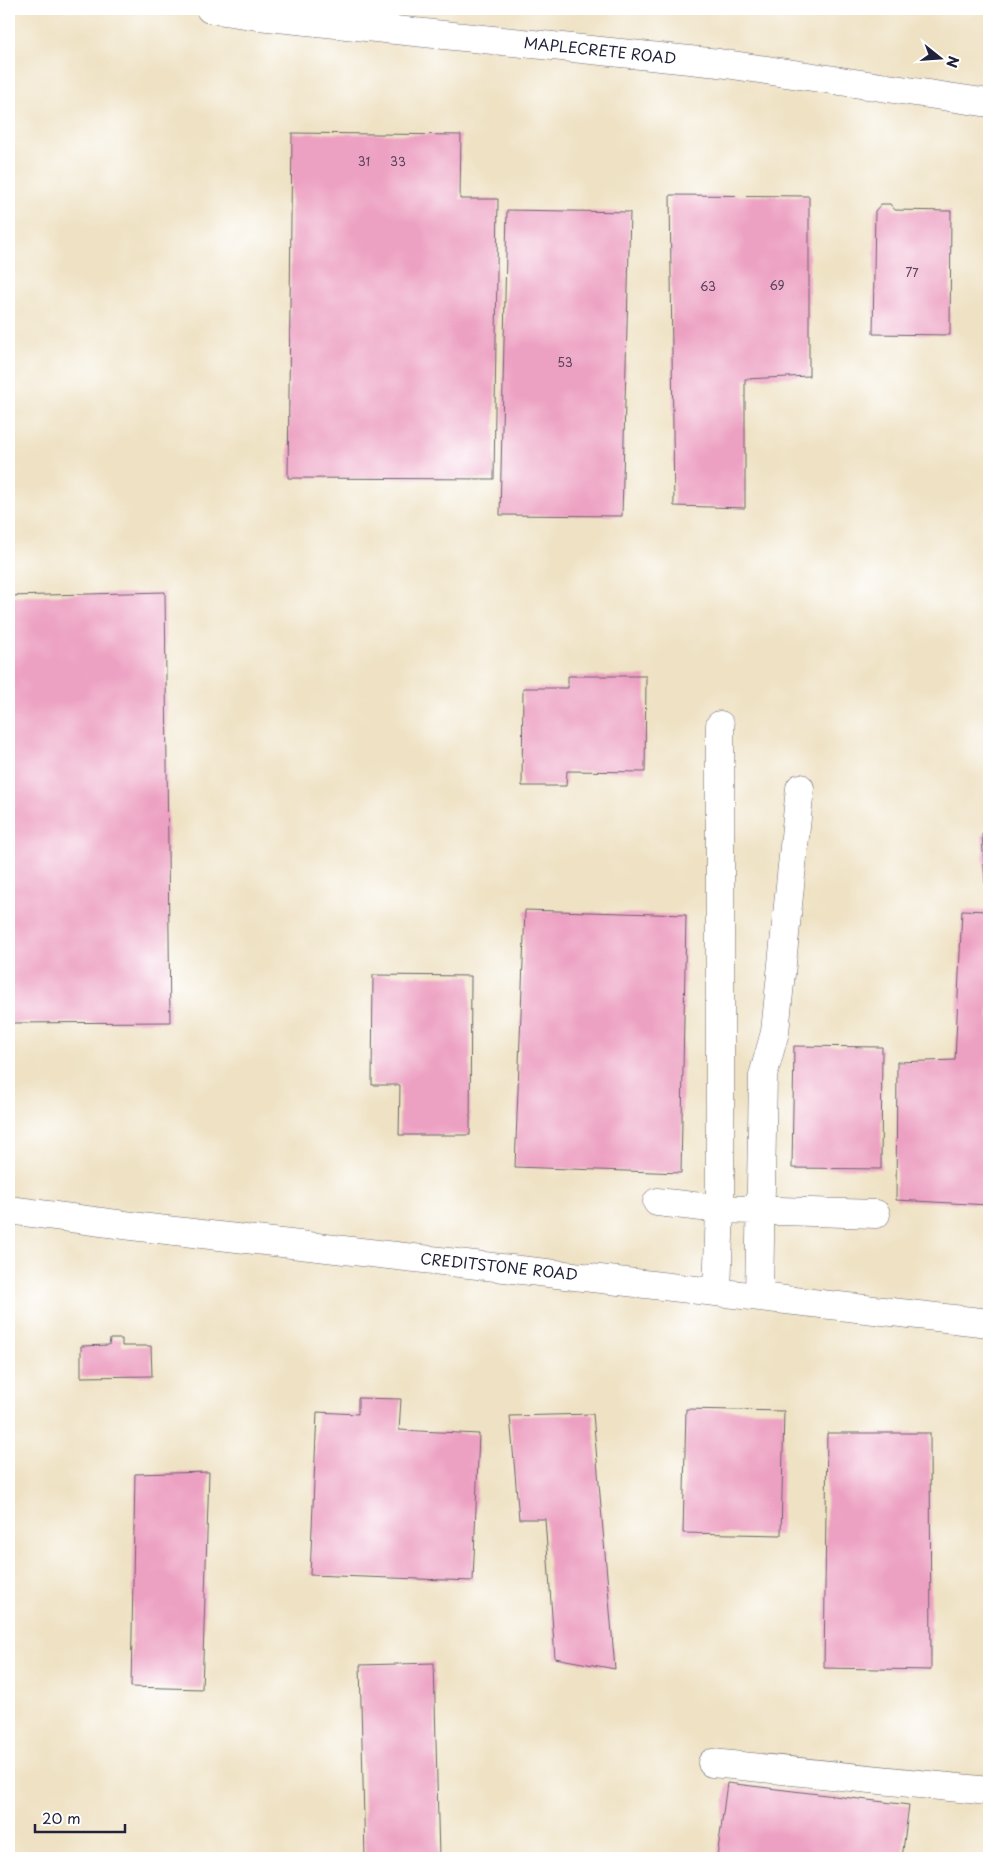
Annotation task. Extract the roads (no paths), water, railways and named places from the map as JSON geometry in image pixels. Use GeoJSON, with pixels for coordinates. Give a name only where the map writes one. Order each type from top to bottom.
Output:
{"type":"FeatureCollection","features":[{"type":"Feature","properties":{"kind":"street","name":"MAPLECRETE ROAD"},"geometry":{"type":"LineString","coordinates":[[210,9],[258,16],[719,63],[989,103]]}},
{"type":"Feature","properties":{"kind":"street"},"geometry":{"type":"LineString","coordinates":[[717,1291],[720,1209],[720,725]]}},
{"type":"Feature","properties":{"kind":"street"},"geometry":{"type":"LineString","coordinates":[[759,1296],[763,1076],[775,1032],[800,788]]}},
{"type":"Feature","properties":{"kind":"street"},"geometry":{"type":"LineString","coordinates":[[657,1202],[720,1209],[876,1214]]}},
{"type":"Feature","properties":{"kind":"street","name":"CREDITSTONE ROAD"},"geometry":{"type":"LineString","coordinates":[[9,1210],[160,1229],[989,1323]]}},
{"type":"Feature","properties":{"kind":"street"},"geometry":{"type":"LineString","coordinates":[[712,1763],[989,1790]]}}]}
